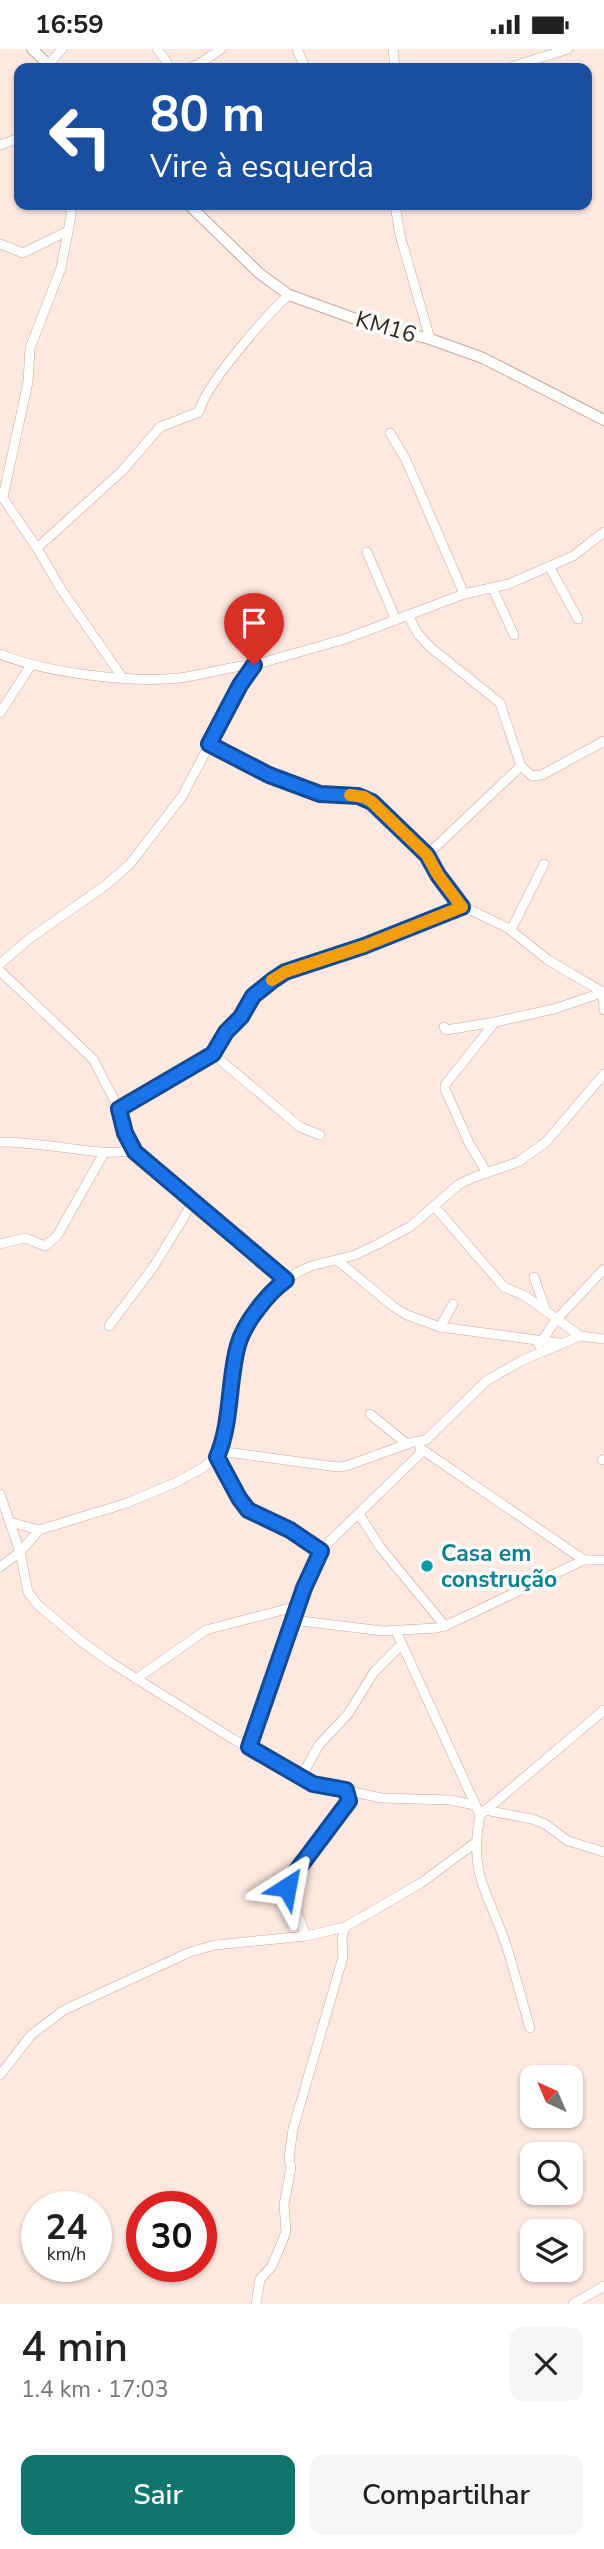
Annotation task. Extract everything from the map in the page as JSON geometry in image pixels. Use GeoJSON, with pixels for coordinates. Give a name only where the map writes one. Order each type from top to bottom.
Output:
{"type":"FeatureCollection","features":[{"type":"Feature","properties":{"kind":"street"},"geometry":{"type":"LineString","coordinates":[[32,49],[47,63]]}},
{"type":"Feature","properties":{"kind":"street"},"geometry":{"type":"LineString","coordinates":[[200,63],[221,49]]}},
{"type":"Feature","properties":{"kind":"street"},"geometry":{"type":"LineString","coordinates":[[524,63],[568,49]]}},
{"type":"Feature","properties":{"kind":"street"},"geometry":{"type":"LineString","coordinates":[[70,210],[61,268],[30,348],[26,393],[3,481],[2,496],[61,589],[122,677]]}},
{"type":"Feature","properties":{"kind":"street","name":"KM16"},"geometry":{"type":"LineString","coordinates":[[194,210],[258,273],[289,295],[367,323],[430,339],[483,358],[604,420]]}},
{"type":"Feature","properties":{"kind":"street"},"geometry":{"type":"LineString","coordinates":[[396,210],[400,235],[430,339]]}},
{"type":"Feature","properties":{"kind":"street"},"geometry":{"type":"LineString","coordinates":[[0,244],[23,253],[68,231]]}},
{"type":"Feature","properties":{"kind":"street"},"geometry":{"type":"LineString","coordinates":[[37,548],[122,471],[160,427],[199,412],[201,402],[216,380],[289,295]]}},
{"type":"Feature","properties":{"kind":"street"},"geometry":{"type":"LineString","coordinates":[[390,433],[406,460],[464,594]]}},
{"type":"Feature","properties":{"kind":"street"},"geometry":{"type":"LineString","coordinates":[[0,654],[31,665],[153,680],[180,678],[231,666],[254,665],[345,639],[464,594],[509,584],[573,556],[604,532]]}},
{"type":"Feature","properties":{"kind":"street"},"geometry":{"type":"LineString","coordinates":[[367,552],[396,620]]}},
{"type":"Feature","properties":{"kind":"street"},"geometry":{"type":"LineString","coordinates":[[550,568],[578,619]]}},
{"type":"Feature","properties":{"kind":"street"},"geometry":{"type":"LineString","coordinates":[[492,587],[514,635]]}},
{"type":"Feature","properties":{"kind":"street"},"geometry":{"type":"LineString","coordinates":[[408,615],[418,634],[430,647],[500,703],[520,766],[533,776],[542,775],[604,741]]}},
{"type":"Feature","properties":{"kind":"street"},"geometry":{"type":"LineString","coordinates":[[0,713],[31,665]]}},
{"type":"Feature","properties":{"kind":"street"},"geometry":{"type":"LineString","coordinates":[[0,964],[29,939],[106,885],[130,864],[183,795],[240,685],[254,665]]}},
{"type":"Feature","properties":{"kind":"street"},"geometry":{"type":"LineString","coordinates":[[231,666],[240,685]]}},
{"type":"Feature","properties":{"kind":"street"},"geometry":{"type":"LineString","coordinates":[[209,744],[269,775],[320,794],[364,797],[372,802],[427,855],[462,907],[511,930],[548,960],[603,992]]}},
{"type":"Feature","properties":{"kind":"street"},"geometry":{"type":"LineString","coordinates":[[427,855],[520,766]]}},
{"type":"Feature","properties":{"kind":"street"},"geometry":{"type":"LineString","coordinates":[[511,930],[544,864]]}},
{"type":"Feature","properties":{"kind":"street"},"geometry":{"type":"LineString","coordinates":[[119,1109],[213,1054],[253,996],[285,972],[364,946],[462,907]]}},
{"type":"Feature","properties":{"kind":"street"},"geometry":{"type":"LineString","coordinates":[[0,971],[93,1059],[119,1109],[125,1133],[135,1152],[286,1280]]}},
{"type":"Feature","properties":{"kind":"street"},"geometry":{"type":"LineString","coordinates":[[603,992],[604,1010]]}},
{"type":"Feature","properties":{"kind":"street"},"geometry":{"type":"LineString","coordinates":[[444,1027],[446,1030],[495,1022],[554,1009],[603,992]]}},
{"type":"Feature","properties":{"kind":"street"},"geometry":{"type":"LineString","coordinates":[[486,1174],[468,1143],[444,1089],[495,1022]]}},
{"type":"Feature","properties":{"kind":"street"},"geometry":{"type":"LineString","coordinates":[[213,1054],[300,1127],[320,1135]]}},
{"type":"Feature","properties":{"kind":"street"},"geometry":{"type":"LineString","coordinates":[[321,1551],[290,1530],[248,1510],[239,1498],[218,1454],[238,1343],[263,1301],[286,1280],[311,1266],[355,1255],[411,1226],[458,1185],[518,1162],[546,1142],[604,1074]]}},
{"type":"Feature","properties":{"kind":"street"},"geometry":{"type":"LineString","coordinates":[[0,1142],[60,1146],[104,1153],[135,1152]]}},
{"type":"Feature","properties":{"kind":"street"},"geometry":{"type":"LineString","coordinates":[[0,1244],[25,1238],[45,1246],[51,1241],[68,1217],[104,1153]]}},
{"type":"Feature","properties":{"kind":"street"},"geometry":{"type":"LineString","coordinates":[[109,1326],[154,1266],[193,1202]]}},
{"type":"Feature","properties":{"kind":"street"},"geometry":{"type":"LineString","coordinates":[[434,1206],[504,1287],[525,1296],[580,1336],[604,1339]]}},
{"type":"Feature","properties":{"kind":"street"},"geometry":{"type":"LineString","coordinates":[[337,1260],[407,1315],[440,1327],[561,1343]]}},
{"type":"Feature","properties":{"kind":"street"},"geometry":{"type":"LineString","coordinates":[[533,1356],[556,1320],[604,1269]]}},
{"type":"Feature","properties":{"kind":"street"},"geometry":{"type":"LineString","coordinates":[[534,1277],[546,1311]]}},
{"type":"Feature","properties":{"kind":"street"},"geometry":{"type":"LineString","coordinates":[[440,1327],[453,1304]]}},
{"type":"Feature","properties":{"kind":"street"},"geometry":{"type":"LineString","coordinates":[[0,1567],[20,1552],[39,1530],[127,1503],[177,1482],[218,1454],[337,1467],[426,1440],[486,1381],[533,1356],[580,1336]]}},
{"type":"Feature","properties":{"kind":"street"},"geometry":{"type":"LineString","coordinates":[[370,1414],[584,1560]]}},
{"type":"Feature","properties":{"kind":"street"},"geometry":{"type":"LineString","coordinates":[[249,1747],[311,1570],[321,1551],[424,1451]]}},
{"type":"Feature","properties":{"kind":"street"},"geometry":{"type":"LineString","coordinates":[[0,1494],[20,1552],[28,1592],[38,1605],[82,1642],[136,1679],[313,1784],[382,1798],[450,1800],[475,1805]]}},
{"type":"Feature","properties":{"kind":"street"},"geometry":{"type":"LineString","coordinates":[[359,1514],[380,1547],[445,1626]]}},
{"type":"Feature","properties":{"kind":"street"},"geometry":{"type":"LineString","coordinates":[[10,1522],[39,1530]]}},
{"type":"Feature","properties":{"kind":"street"},"geometry":{"type":"LineString","coordinates":[[293,1620],[396,1631],[445,1626],[584,1560],[604,1560]]}},
{"type":"Feature","properties":{"kind":"street"},"geometry":{"type":"LineString","coordinates":[[136,1679],[206,1630],[298,1606]]}},
{"type":"Feature","properties":{"kind":"street"},"geometry":{"type":"LineString","coordinates":[[396,1631],[475,1805],[482,1812],[539,1822],[568,1841],[604,1852]]}},
{"type":"Feature","properties":{"kind":"street"},"geometry":{"type":"LineString","coordinates":[[302,1777],[319,1745],[348,1714],[374,1672],[402,1644]]}},
{"type":"Feature","properties":{"kind":"street"},"geometry":{"type":"LineString","coordinates":[[530,2028],[503,1937],[480,1880],[475,1843],[482,1812],[604,1710]]}},
{"type":"Feature","properties":{"kind":"street"},"geometry":{"type":"LineString","coordinates":[[306,1936],[287,1887],[348,1804],[346,1790]]}},
{"type":"Feature","properties":{"kind":"street"},"geometry":{"type":"LineString","coordinates":[[0,2075],[32,2035],[64,2010],[173,1959],[215,1945],[306,1936],[345,1927],[421,1883],[475,1843]]}},
{"type":"Feature","properties":{"kind":"street"},"geometry":{"type":"LineString","coordinates":[[256,2304],[260,2279],[272,2266],[286,2232],[284,2204],[291,2168],[289,2158],[293,2129],[343,1957],[342,1939],[345,1927]]}},
{"type":"Feature","properties":{"kind":"street"},"geometry":{"type":"LineString","coordinates":[[573,2304],[604,2286]]}},
{"type":"Feature","properties":{"kind":"slow traffic"},"geometry":{"type":"LineString","coordinates":[[272,980],[285,972],[364,946],[462,907],[427,855],[372,802],[364,797],[350,795]]}},
{"type":"Feature","properties":{"kind":"place","name":"Casa em construção"},"geometry":{"type":"Point","coordinates":[427,1566]}},
{"type":"Feature","properties":{"kind":"route"},"geometry":{"type":"LineString","coordinates":[[254,665],[240,685],[209,744],[269,775],[320,794],[358,796],[372,802],[427,855],[462,907],[364,946],[285,972],[253,996],[213,1054],[119,1109],[125,1133],[135,1152],[286,1280],[263,1301],[238,1343],[228,1411],[217,1457],[248,1510],[290,1530],[321,1551],[304,1588],[249,1747],[313,1784],[346,1790],[349,1801],[287,1887]]}}]}
